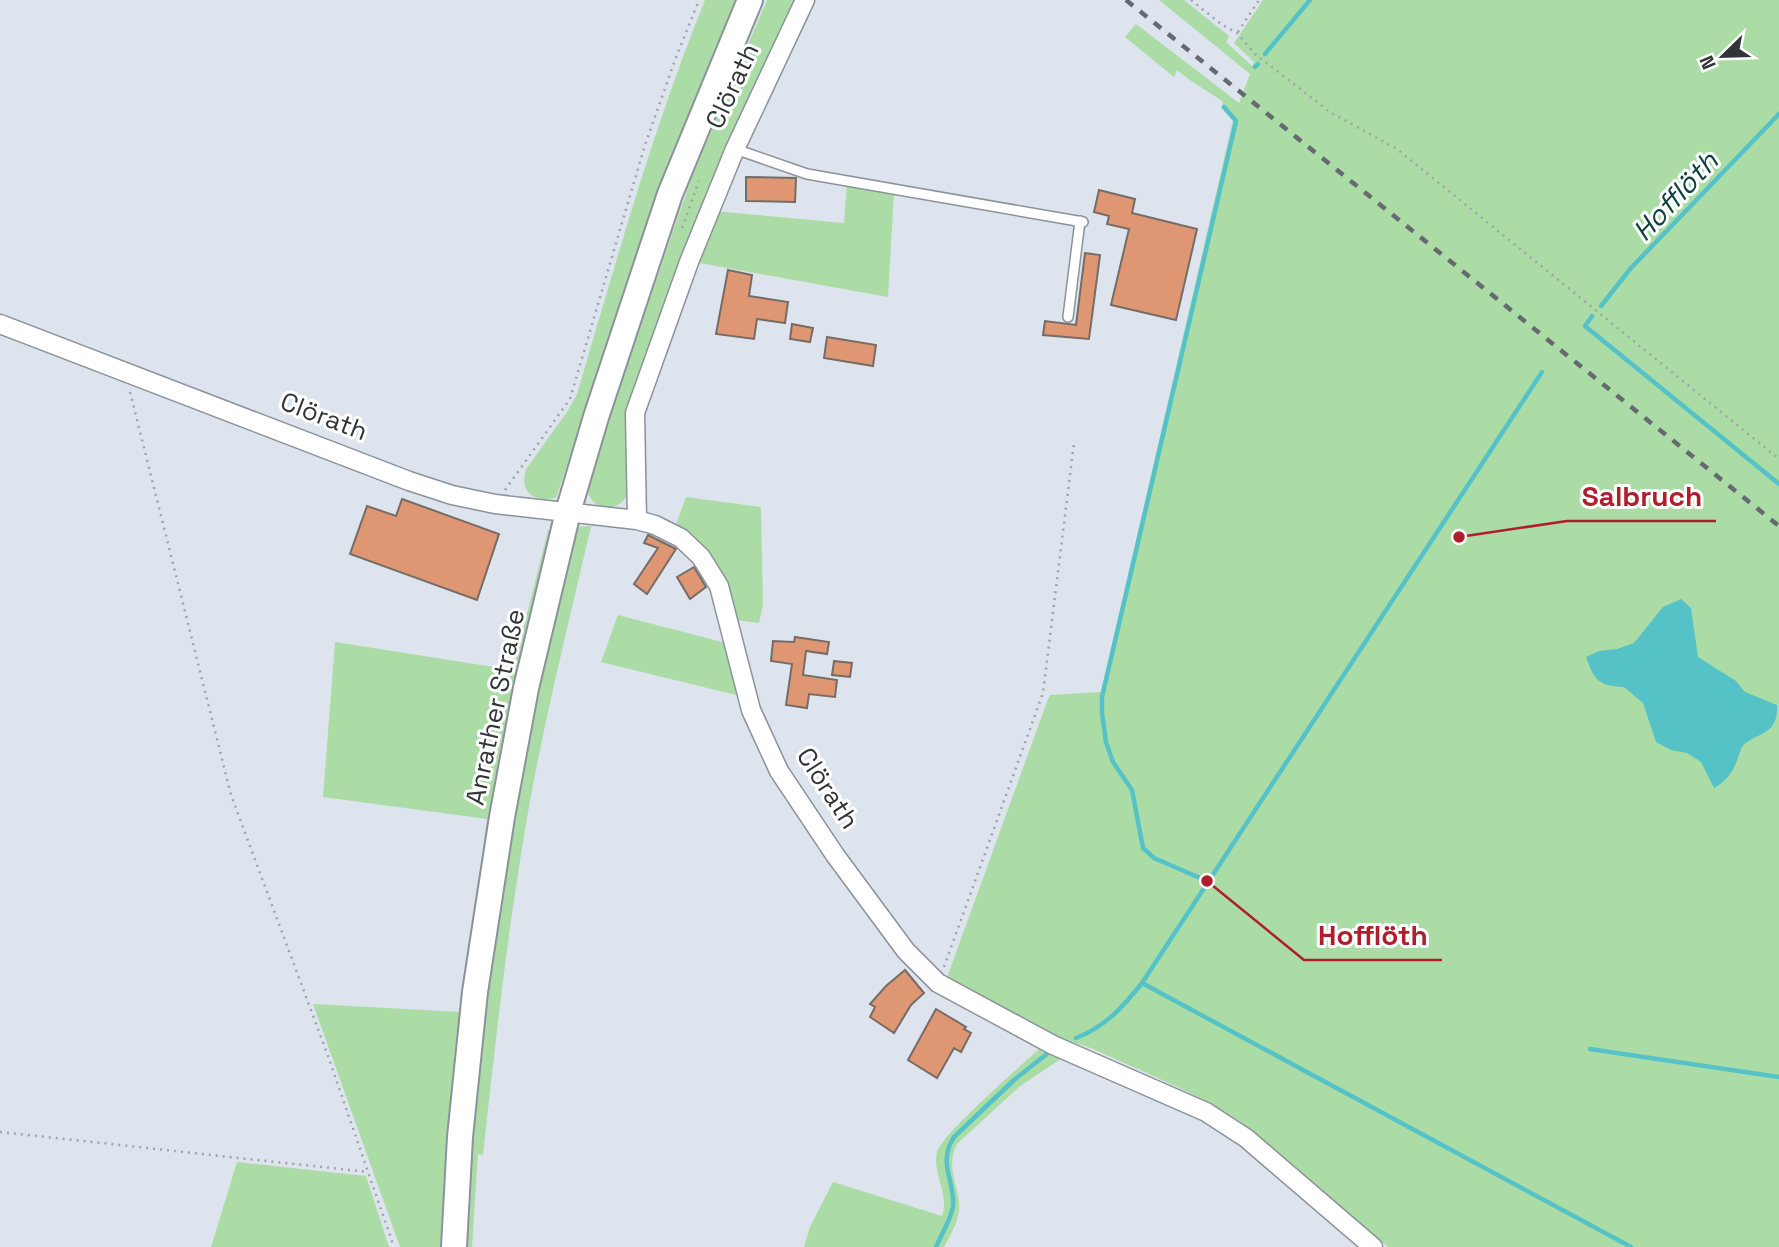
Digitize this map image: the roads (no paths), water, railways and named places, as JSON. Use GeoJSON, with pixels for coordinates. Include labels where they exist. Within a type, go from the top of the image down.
{"type":"FeatureCollection","features":[{"type":"Feature","properties":{"kind":"main road","name":"Clörath"},"geometry":{"type":"LineString","coordinates":[[670,194],[750,0]]}},
{"type":"Feature","properties":{"kind":"main road","name":"Anrather Straße"},"geometry":{"type":"LineString","coordinates":[[454,1247],[460,1137],[475,992],[526,688],[568,512],[596,417],[670,194]]}},
{"type":"Feature","properties":{"kind":"street","name":"Clörath"},"geometry":{"type":"LineString","coordinates":[[637,520],[635,413],[689,262],[735,149],[805,0]]}},
{"type":"Feature","properties":{"kind":"street","name":"Clörath"},"geometry":{"type":"LineString","coordinates":[[0,324],[409,481],[452,495],[495,504],[637,520],[656,525],[681,538],[701,557],[719,586],[751,710],[779,771],[835,855],[906,951],[938,983],[1049,1042],[1206,1112],[1246,1138],[1373,1247]]}},
{"type":"Feature","properties":{"kind":"lane"},"geometry":{"type":"LineString","coordinates":[[735,149],[807,174],[1081,222],[1068,317]]}},
{"type":"Feature","properties":{"kind":"water"},"geometry":{"type":"Polygon","coordinates":[[[1681,599],[1691,608],[1698,657],[1736,681],[1745,692],[1777,705],[1774,723],[1742,747],[1732,772],[1714,788],[1701,762],[1687,753],[1671,750],[1656,742],[1643,703],[1624,687],[1609,685],[1599,680],[1586,657],[1599,651],[1634,643],[1663,607],[1681,599]]]}},
{"type":"Feature","properties":{"kind":"waterway"},"geometry":{"type":"LineString","coordinates":[[1265,54],[1310,0]]}},
{"type":"Feature","properties":{"kind":"waterway"},"geometry":{"type":"LineString","coordinates":[[1255,67],[1258,64]]}},
{"type":"Feature","properties":{"kind":"waterway"},"geometry":{"type":"LineString","coordinates":[[1207,881],[1154,858],[1143,848],[1132,790],[1113,762],[1106,742],[1102,697],[1236,121],[1224,107]]}},
{"type":"Feature","properties":{"kind":"waterway","name":"Hofflöth"},"geometry":{"type":"LineString","coordinates":[[1601,306],[1631,268],[1779,114]]}},
{"type":"Feature","properties":{"kind":"waterway"},"geometry":{"type":"LineString","coordinates":[[1592,316],[1585,326],[1779,484]]}},
{"type":"Feature","properties":{"kind":"waterway","name":"Hofflöth"},"geometry":{"type":"LineString","coordinates":[[1076,1038],[1113,1015],[1142,983],[1542,372]]}},
{"type":"Feature","properties":{"kind":"waterway"},"geometry":{"type":"LineString","coordinates":[[1142,983],[1631,1247]]}},
{"type":"Feature","properties":{"kind":"waterway"},"geometry":{"type":"LineString","coordinates":[[1590,1049],[1779,1077]]}},
{"type":"Feature","properties":{"kind":"waterway","name":"Hofflöth"},"geometry":{"type":"LineString","coordinates":[[936,1247],[953,1206],[947,1155],[954,1137],[1014,1080],[1048,1053]]}},
{"type":"Feature","properties":{"kind":"railway"},"geometry":{"type":"LineString","coordinates":[[1126,0],[1779,526]]}},
{"type":"Feature","properties":{"kind":"place","name":"Salbruch"},"geometry":{"type":"Point","coordinates":[1459,537]}},
{"type":"Feature","properties":{"kind":"place","name":"Hofflöth"},"geometry":{"type":"Point","coordinates":[1207,881]}}]}
